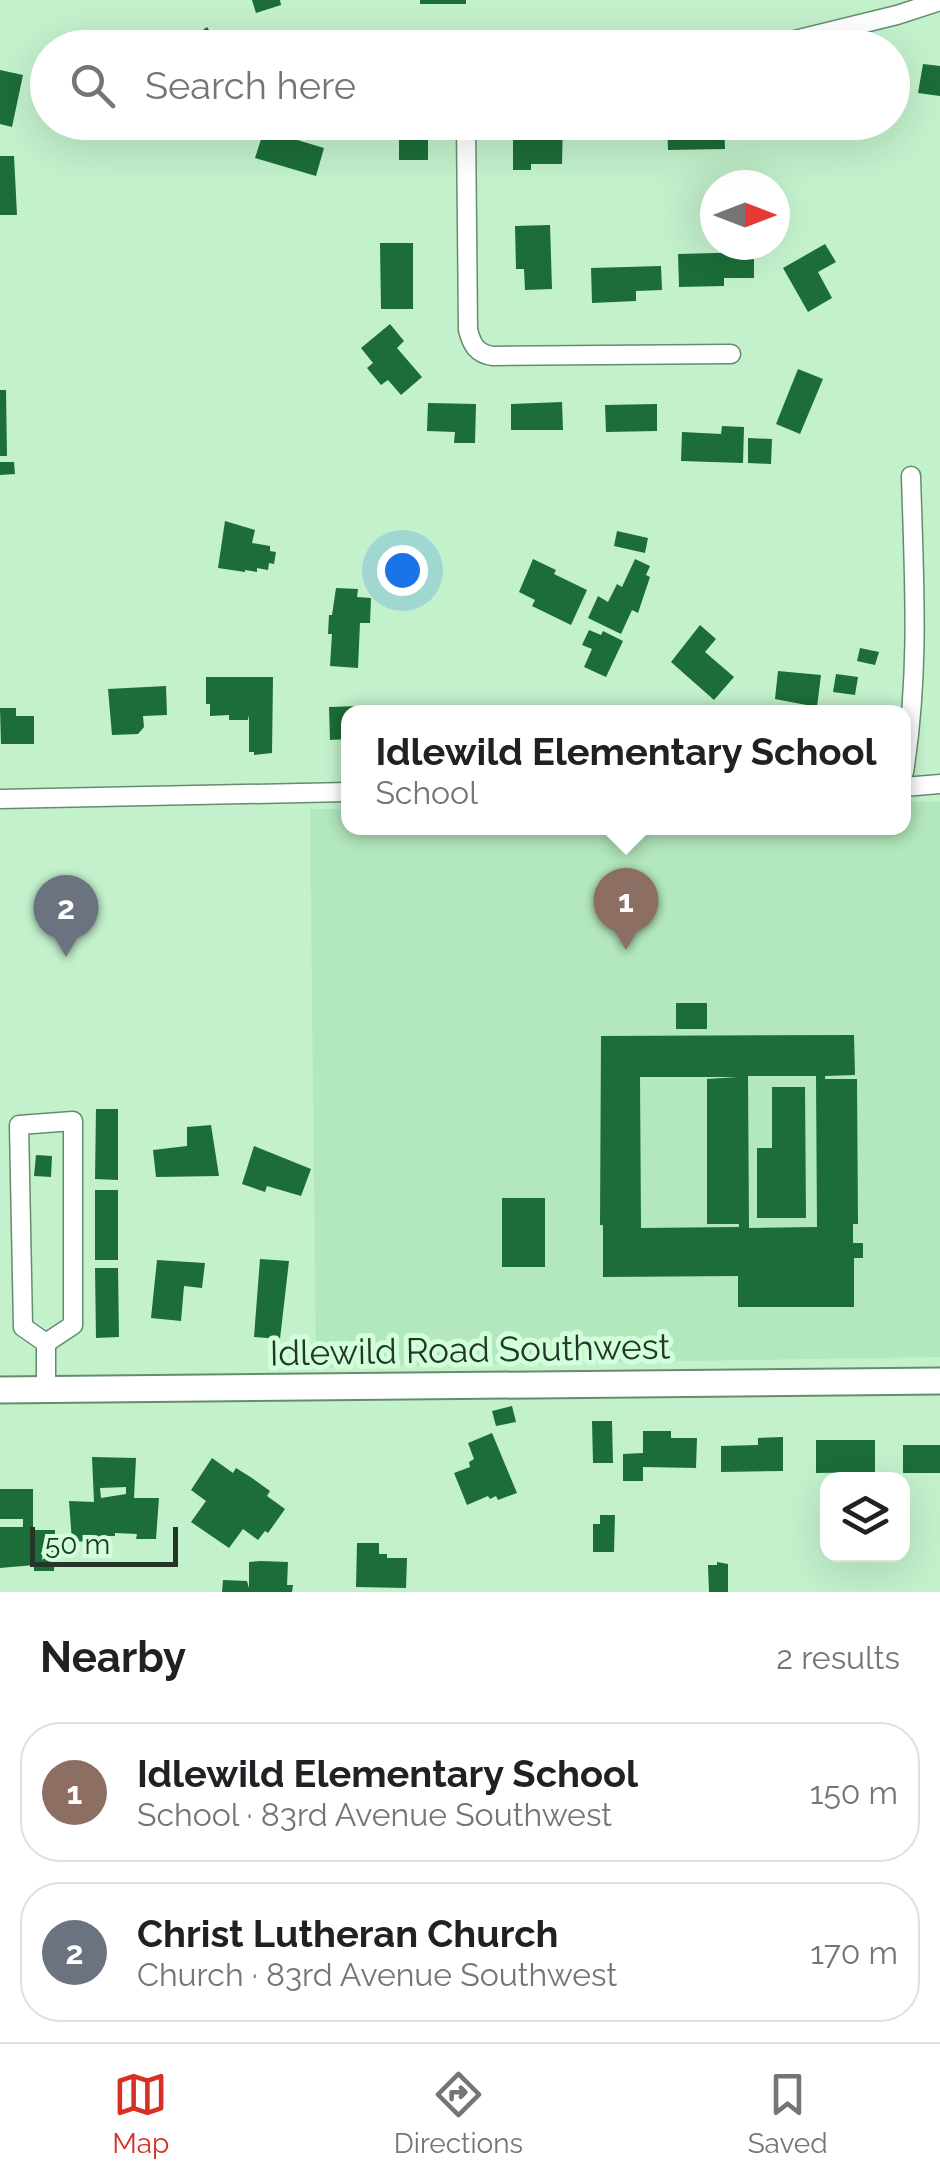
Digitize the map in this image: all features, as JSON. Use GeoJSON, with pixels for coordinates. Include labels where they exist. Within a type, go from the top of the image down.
{"type":"FeatureCollection","features":[{"type":"Feature","properties":{"kind":"street"},"geometry":{"type":"LineString","coordinates":[[836,30],[940,1]]}},
{"type":"Feature","properties":{"kind":"street"},"geometry":{"type":"LineString","coordinates":[[466,140],[468,330],[479,352],[494,356],[731,354]]}},
{"type":"Feature","properties":{"kind":"street"},"geometry":{"type":"LineString","coordinates":[[911,476],[916,669],[911,726]]}},
{"type":"Feature","properties":{"kind":"street"},"geometry":{"type":"LineString","coordinates":[[911,786],[940,784]]}},
{"type":"Feature","properties":{"kind":"street"},"geometry":{"type":"LineString","coordinates":[[0,799],[341,792]]}},
{"type":"Feature","properties":{"kind":"street"},"geometry":{"type":"LineString","coordinates":[[73,1121],[73,1324],[46,1344],[23,1327],[19,1124],[73,1121]]}},
{"type":"Feature","properties":{"kind":"street"},"geometry":{"type":"LineString","coordinates":[[46,1344],[46,1389]]}},
{"type":"Feature","properties":{"kind":"street","name":"Idlewild Road Southwest"},"geometry":{"type":"LineString","coordinates":[[0,1390],[940,1380]]}},
{"type":"Feature","properties":{"kind":"shaded area"},"geometry":{"type":"Polygon","coordinates":[[[911,802],[940,802],[940,1357],[316,1367],[310,809],[341,809],[341,835],[911,835],[911,802]]]}},
{"type":"Feature","properties":{"kind":"building"},"geometry":{"type":"Polygon","coordinates":[[[252,0],[280,0],[281,5],[256,13],[252,0]]]}},
{"type":"Feature","properties":{"kind":"building"},"geometry":{"type":"Polygon","coordinates":[[[420,0],[466,0],[466,4],[420,4],[420,0]]]}},
{"type":"Feature","properties":{"kind":"building"},"geometry":{"type":"Polygon","coordinates":[[[923,64],[940,66],[940,96],[918,93],[923,64]]]}},
{"type":"Feature","properties":{"kind":"building"},"geometry":{"type":"Polygon","coordinates":[[[0,70],[23,75],[12,127],[0,124],[0,70]]]}},
{"type":"Feature","properties":{"kind":"building"},"geometry":{"type":"Polygon","coordinates":[[[261,140],[297,140],[324,148],[316,176],[255,158],[261,140]]]}},
{"type":"Feature","properties":{"kind":"building"},"geometry":{"type":"Polygon","coordinates":[[[399,140],[428,140],[428,160],[399,160],[399,140]]]}},
{"type":"Feature","properties":{"kind":"building"},"geometry":{"type":"Polygon","coordinates":[[[513,140],[563,140],[562,164],[531,164],[531,170],[513,170],[513,140]]]}},
{"type":"Feature","properties":{"kind":"building"},"geometry":{"type":"Polygon","coordinates":[[[668,140],[725,140],[725,149],[668,150],[668,140]]]}},
{"type":"Feature","properties":{"kind":"building"},"geometry":{"type":"Polygon","coordinates":[[[0,156],[14,156],[17,215],[0,215],[0,156]]]}},
{"type":"Feature","properties":{"kind":"building"},"geometry":{"type":"Polygon","coordinates":[[[550,225],[552,289],[525,290],[524,269],[516,269],[515,226],[550,225]]]}},
{"type":"Feature","properties":{"kind":"building"},"geometry":{"type":"Polygon","coordinates":[[[380,243],[413,243],[413,309],[381,309],[380,243]]]}},
{"type":"Feature","properties":{"kind":"building"},"geometry":{"type":"Polygon","coordinates":[[[825,244],[836,262],[818,272],[832,298],[808,312],[783,268],[825,244]]]}},
{"type":"Feature","properties":{"kind":"building"},"geometry":{"type":"Polygon","coordinates":[[[700,253],[700,260],[754,260],[754,278],[724,278],[724,286],[679,287],[678,254],[700,253]]]}},
{"type":"Feature","properties":{"kind":"building"},"geometry":{"type":"Polygon","coordinates":[[[661,266],[662,290],[636,291],[636,301],[592,303],[591,268],[661,266]]]}},
{"type":"Feature","properties":{"kind":"building"},"geometry":{"type":"Polygon","coordinates":[[[390,324],[404,341],[397,348],[422,377],[401,395],[388,380],[381,385],[367,368],[373,363],[361,348],[390,324]]]}},
{"type":"Feature","properties":{"kind":"building"},"geometry":{"type":"Polygon","coordinates":[[[798,369],[823,379],[800,434],[776,424],[798,369]]]}},
{"type":"Feature","properties":{"kind":"building"},"geometry":{"type":"Polygon","coordinates":[[[0,390],[6,390],[7,456],[0,456],[0,390]]]}},
{"type":"Feature","properties":{"kind":"building"},"geometry":{"type":"Polygon","coordinates":[[[562,402],[563,430],[511,430],[511,404],[562,402]]]}},
{"type":"Feature","properties":{"kind":"building"},"geometry":{"type":"Polygon","coordinates":[[[428,403],[476,404],[475,443],[454,443],[455,432],[427,431],[428,403]]]}},
{"type":"Feature","properties":{"kind":"building"},"geometry":{"type":"Polygon","coordinates":[[[657,404],[657,431],[606,432],[605,405],[657,404]]]}},
{"type":"Feature","properties":{"kind":"building"},"geometry":{"type":"Polygon","coordinates":[[[722,426],[744,427],[743,463],[681,461],[682,432],[721,434],[722,426]]]}},
{"type":"Feature","properties":{"kind":"building"},"geometry":{"type":"Polygon","coordinates":[[[748,438],[772,439],[771,464],[748,463],[748,438]]]}},
{"type":"Feature","properties":{"kind":"building"},"geometry":{"type":"Polygon","coordinates":[[[0,462],[14,462],[15,474],[0,475],[0,462]]]}},
{"type":"Feature","properties":{"kind":"building"},"geometry":{"type":"Polygon","coordinates":[[[225,521],[255,530],[252,543],[270,546],[270,551],[276,552],[274,564],[269,563],[268,570],[218,568],[225,521]]]}},
{"type":"Feature","properties":{"kind":"building"},"geometry":{"type":"Polygon","coordinates":[[[617,531],[648,538],[645,553],[614,546],[617,531]]]}},
{"type":"Feature","properties":{"kind":"building"},"geometry":{"type":"Polygon","coordinates":[[[533,559],[587,590],[571,625],[532,606],[535,600],[519,592],[533,559]]]}},
{"type":"Feature","properties":{"kind":"building"},"geometry":{"type":"Polygon","coordinates":[[[635,559],[650,566],[646,575],[650,577],[638,613],[632,610],[621,634],[588,618],[598,596],[608,602],[617,584],[622,587],[635,559]]]}},
{"type":"Feature","properties":{"kind":"building"},"geometry":{"type":"Polygon","coordinates":[[[336,588],[358,589],[357,597],[371,598],[370,623],[360,623],[358,668],[330,666],[329,615],[336,588]]]}},
{"type":"Feature","properties":{"kind":"building"},"geometry":{"type":"Polygon","coordinates":[[[700,625],[716,639],[705,652],[734,677],[714,700],[671,662],[700,625]]]}},
{"type":"Feature","properties":{"kind":"building"},"geometry":{"type":"Polygon","coordinates":[[[589,630],[601,635],[603,631],[623,641],[606,677],[584,667],[592,649],[582,645],[589,630]]]}},
{"type":"Feature","properties":{"kind":"building"},"geometry":{"type":"Polygon","coordinates":[[[860,648],[879,652],[875,665],[857,661],[860,648]]]}},
{"type":"Feature","properties":{"kind":"building"},"geometry":{"type":"Polygon","coordinates":[[[778,671],[821,675],[817,705],[775,699],[778,671]]]}},
{"type":"Feature","properties":{"kind":"building"},"geometry":{"type":"Polygon","coordinates":[[[836,674],[858,677],[855,695],[833,692],[836,674]]]}},
{"type":"Feature","properties":{"kind":"building"},"geometry":{"type":"Polygon","coordinates":[[[206,677],[273,677],[272,753],[249,752],[249,715],[248,720],[210,716],[206,677]]]}},
{"type":"Feature","properties":{"kind":"building"},"geometry":{"type":"Polygon","coordinates":[[[166,686],[167,715],[143,716],[144,727],[138,734],[112,735],[108,689],[166,686]]]}},
{"type":"Feature","properties":{"kind":"building"},"geometry":{"type":"Polygon","coordinates":[[[329,707],[341,707],[341,739],[330,740],[329,707]]]}},
{"type":"Feature","properties":{"kind":"building"},"geometry":{"type":"Polygon","coordinates":[[[0,708],[16,708],[16,716],[34,716],[34,744],[1,744],[0,708]]]}},
{"type":"Feature","properties":{"kind":"building"},"geometry":{"type":"Polygon","coordinates":[[[676,1003],[707,1003],[707,1029],[676,1029],[676,1003]]]}},
{"type":"Feature","properties":{"kind":"building"},"geometry":{"type":"Polygon","coordinates":[[[854,1035],[855,1075],[825,1079],[857,1079],[858,1224],[853,1224],[853,1243],[863,1243],[863,1258],[854,1258],[854,1307],[738,1307],[738,1276],[603,1277],[601,1036],[854,1035]],[[748,1076],[749,1228],[817,1227],[816,1076],[748,1076]],[[640,1077],[641,1228],[739,1227],[707,1224],[707,1079],[738,1077],[640,1077]]]}},
{"type":"Feature","properties":{"kind":"building"},"geometry":{"type":"Polygon","coordinates":[[[772,1087],[805,1087],[806,1218],[757,1218],[757,1148],[772,1148],[772,1087]]]}},
{"type":"Feature","properties":{"kind":"building"},"geometry":{"type":"Polygon","coordinates":[[[96,1109],[118,1109],[118,1180],[95,1179],[96,1109]]]}},
{"type":"Feature","properties":{"kind":"building"},"geometry":{"type":"Polygon","coordinates":[[[211,1125],[219,1176],[156,1177],[153,1150],[187,1146],[187,1127],[211,1125]]]}},
{"type":"Feature","properties":{"kind":"building"},"geometry":{"type":"Polygon","coordinates":[[[254,1146],[311,1169],[301,1196],[267,1186],[265,1192],[242,1184],[254,1146]]]}},
{"type":"Feature","properties":{"kind":"building"},"geometry":{"type":"Polygon","coordinates":[[[36,1155],[52,1156],[51,1177],[34,1176],[36,1155]]]}},
{"type":"Feature","properties":{"kind":"building"},"geometry":{"type":"Polygon","coordinates":[[[95,1190],[118,1190],[118,1260],[95,1260],[95,1190]]]}},
{"type":"Feature","properties":{"kind":"building"},"geometry":{"type":"Polygon","coordinates":[[[502,1198],[545,1198],[545,1267],[502,1267],[502,1198]]]}},
{"type":"Feature","properties":{"kind":"building"},"geometry":{"type":"Polygon","coordinates":[[[260,1259],[289,1261],[280,1339],[254,1337],[260,1259]]]}},
{"type":"Feature","properties":{"kind":"building"},"geometry":{"type":"Polygon","coordinates":[[[157,1260],[205,1263],[202,1288],[184,1286],[181,1321],[151,1318],[157,1260]]]}},
{"type":"Feature","properties":{"kind":"building"},"geometry":{"type":"Polygon","coordinates":[[[95,1268],[118,1268],[119,1337],[96,1338],[95,1268]]]}},
{"type":"Feature","properties":{"kind":"building"},"geometry":{"type":"Polygon","coordinates":[[[512,1406],[516,1422],[496,1426],[492,1411],[512,1406]]]}},
{"type":"Feature","properties":{"kind":"building"},"geometry":{"type":"Polygon","coordinates":[[[592,1421],[612,1421],[613,1463],[593,1463],[592,1421]]]}},
{"type":"Feature","properties":{"kind":"building"},"geometry":{"type":"Polygon","coordinates":[[[643,1431],[671,1431],[671,1438],[697,1438],[696,1468],[643,1467],[643,1481],[623,1481],[623,1454],[643,1453],[643,1431]]]}},
{"type":"Feature","properties":{"kind":"building"},"geometry":{"type":"Polygon","coordinates":[[[492,1433],[517,1493],[498,1500],[488,1496],[467,1505],[454,1473],[470,1467],[469,1462],[474,1459],[468,1443],[492,1433]]]}},
{"type":"Feature","properties":{"kind":"building"},"geometry":{"type":"Polygon","coordinates":[[[783,1437],[783,1471],[721,1472],[721,1446],[758,1445],[758,1438],[783,1437]]]}},
{"type":"Feature","properties":{"kind":"building"},"geometry":{"type":"Polygon","coordinates":[[[816,1440],[875,1440],[875,1472],[816,1473],[816,1440]]]}},
{"type":"Feature","properties":{"kind":"building"},"geometry":{"type":"Polygon","coordinates":[[[903,1445],[940,1445],[940,1473],[903,1472],[903,1445]]]}},
{"type":"Feature","properties":{"kind":"building"},"geometry":{"type":"Polygon","coordinates":[[[92,1457],[136,1458],[134,1498],[159,1498],[156,1539],[115,1533],[90,1542],[72,1541],[69,1501],[94,1502],[92,1457]],[[126,1487],[100,1488],[101,1498],[126,1494],[126,1487]]]}},
{"type":"Feature","properties":{"kind":"building"},"geometry":{"type":"Polygon","coordinates":[[[212,1458],[233,1473],[236,1468],[252,1478],[285,1509],[258,1540],[243,1529],[229,1548],[191,1522],[206,1501],[191,1490],[212,1458]]]}},
{"type":"Feature","properties":{"kind":"building"},"geometry":{"type":"Polygon","coordinates":[[[0,1489],[33,1489],[33,1530],[55,1530],[54,1571],[34,1571],[34,1565],[0,1568],[0,1527],[23,1527],[23,1519],[0,1519],[0,1489]]]}},
{"type":"Feature","properties":{"kind":"building"},"geometry":{"type":"Polygon","coordinates":[[[600,1515],[615,1515],[614,1552],[593,1552],[593,1524],[600,1524],[600,1515]]]}},
{"type":"Feature","properties":{"kind":"building"},"geometry":{"type":"Polygon","coordinates":[[[357,1543],[379,1543],[379,1554],[407,1558],[406,1588],[356,1587],[357,1543]]]}},
{"type":"Feature","properties":{"kind":"building"},"geometry":{"type":"Polygon","coordinates":[[[249,1562],[288,1562],[287,1585],[293,1585],[292,1592],[222,1592],[223,1580],[247,1581],[249,1588],[249,1562]]]}},
{"type":"Feature","properties":{"kind":"building"},"geometry":{"type":"Polygon","coordinates":[[[728,1564],[728,1592],[709,1592],[708,1565],[728,1564]]]}},
{"type":"Feature","properties":{"kind":"place","name":"Idlewild Elementary School"},"geometry":{"type":"Point","coordinates":[626,950]}},
{"type":"Feature","properties":{"kind":"place","name":"Christ Lutheran Church"},"geometry":{"type":"Point","coordinates":[66,957]}}]}
